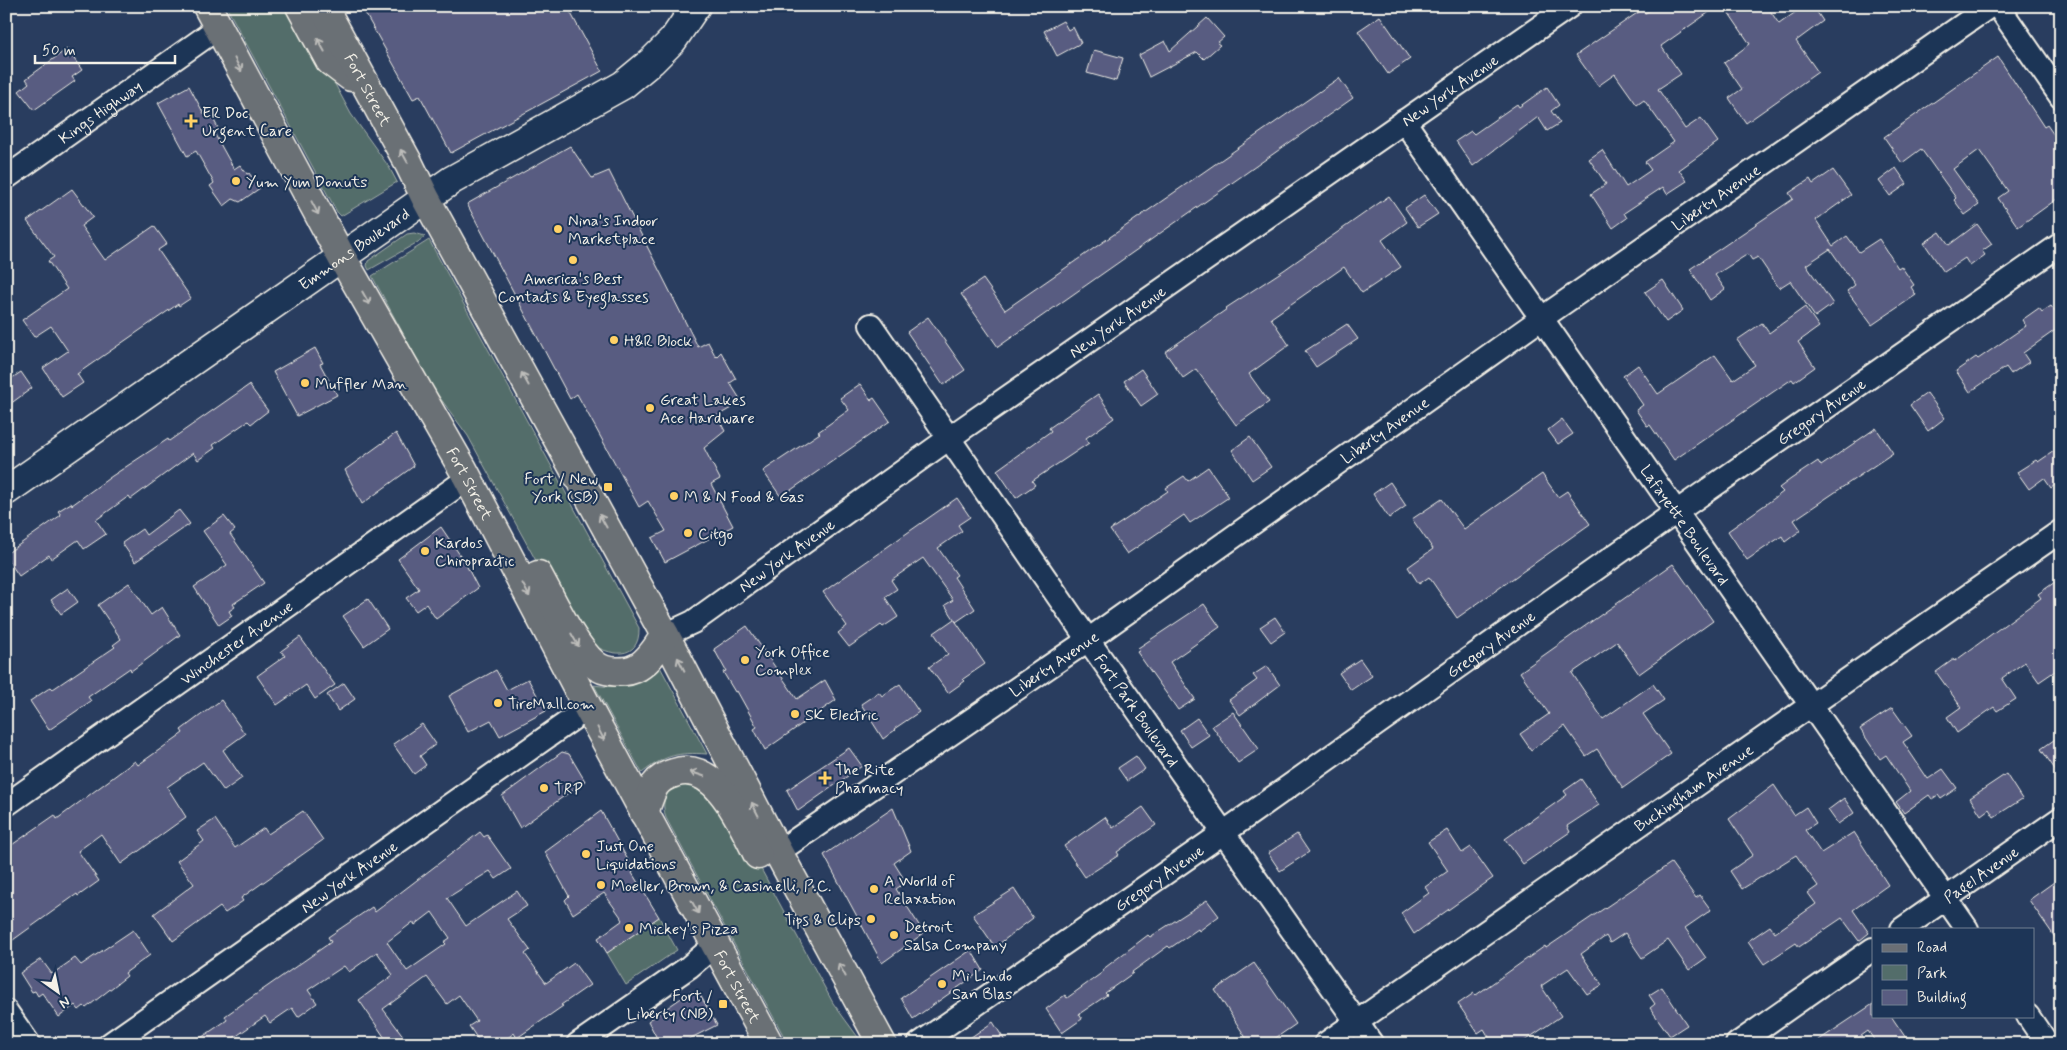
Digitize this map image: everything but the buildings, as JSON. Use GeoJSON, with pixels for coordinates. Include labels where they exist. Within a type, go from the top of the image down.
{"type":"FeatureCollection","features":[{"type":"Feature","properties":{"kind":"main road"},"geometry":{"type":"LineString","coordinates":[[300,6],[330,61],[368,91]]}},
{"type":"Feature","properties":{"kind":"main road","name":"Fort Street"},"geometry":{"type":"LineString","coordinates":[[323,6],[426,199],[665,635],[778,852],[877,1034]]}},
{"type":"Feature","properties":{"kind":"main road","name":"Fort Street"},"geometry":{"type":"LineString","coordinates":[[212,17],[342,256],[465,474],[644,814],[769,1044]]}},
{"type":"Feature","properties":{"kind":"main road"},"geometry":{"type":"LineString","coordinates":[[465,474],[486,486],[581,649],[595,665],[610,671],[625,672],[638,667],[654,652],[665,635]]}},
{"type":"Feature","properties":{"kind":"main road"},"geometry":{"type":"LineString","coordinates":[[644,814],[655,785],[664,776],[681,770],[698,772],[713,781],[732,806],[832,988],[877,1034]]}},
{"type":"Feature","properties":{"kind":"street","name":"Emmons Boulevard"},"geometry":{"type":"LineString","coordinates":[[6,491],[452,180],[623,85],[652,62],[673,40],[696,6]]}},
{"type":"Feature","properties":{"kind":"street","name":"New York Avenue"},"geometry":{"type":"LineString","coordinates":[[665,635],[693,622],[949,438],[1570,6]]}},
{"type":"Feature","properties":{"kind":"street","name":"Liberty Avenue"},"geometry":{"type":"LineString","coordinates":[[778,852],[1088,640],[1542,318],[1990,6]]}},
{"type":"Feature","properties":{"kind":"street"},"geometry":{"type":"LineString","coordinates":[[1998,6],[2061,97]]}},
{"type":"Feature","properties":{"kind":"street","name":"Kings Highway"},"geometry":{"type":"LineString","coordinates":[[6,178],[212,17]]}},
{"type":"Feature","properties":{"kind":"street","name":"Lafayette Boulevard"},"geometry":{"type":"LineString","coordinates":[[1404,121],[1966,928]]}},
{"type":"Feature","properties":{"kind":"street","name":"Gregory Avenue"},"geometry":{"type":"LineString","coordinates":[[920,1044],[1223,833],[1676,512],[2061,244]]}},
{"type":"Feature","properties":{"kind":"street","name":"Fort Park Boulevard"},"geometry":{"type":"LineString","coordinates":[[871,325],[1088,640],[1372,1044]]}},
{"type":"Feature","properties":{"kind":"street","name":"Winchester Avenue"},"geometry":{"type":"LineString","coordinates":[[6,805],[465,474]]}},
{"type":"Feature","properties":{"kind":"street","name":"Buckingham Avenue"},"geometry":{"type":"LineString","coordinates":[[1325,1044],[2061,531]]}},
{"type":"Feature","properties":{"kind":"street","name":"New York Avenue"},"geometry":{"type":"LineString","coordinates":[[110,1044],[588,708]]}},
{"type":"Feature","properties":{"kind":"street","name":"Pagel Avenue"},"geometry":{"type":"LineString","coordinates":[[1903,928],[2061,818]]}},
{"type":"Feature","properties":{"kind":"street"},"geometry":{"type":"LineString","coordinates":[[578,1044],[689,967],[716,945]]}},
{"type":"Feature","properties":{"kind":"street"},"geometry":{"type":"LineString","coordinates":[[1737,1044],[1872,950]]}},
{"type":"Feature","properties":{"kind":"street"},"geometry":{"type":"LineString","coordinates":[[6,1011],[29,1044]]}},
{"type":"Feature","properties":{"kind":"street"},"geometry":{"type":"LineString","coordinates":[[2029,1018],[2047,1044]]}},
{"type":"Feature","properties":{"kind":"green space"},"geometry":{"type":"Polygon","coordinates":[[[226,6],[293,6],[351,114],[389,167],[397,182],[341,216],[337,212],[226,6]]]}},
{"type":"Feature","properties":{"kind":"green space"},"geometry":{"type":"Polygon","coordinates":[[[414,233],[425,236],[369,270],[367,266],[368,261],[407,234],[414,233]]]}},
{"type":"Feature","properties":{"kind":"green space"},"geometry":{"type":"Polygon","coordinates":[[[429,240],[639,628],[638,639],[629,651],[614,653],[596,647],[583,638],[571,625],[468,436],[432,387],[372,276],[429,240]]]}},
{"type":"Feature","properties":{"kind":"green space"},"geometry":{"type":"Polygon","coordinates":[[[659,665],[707,754],[680,754],[672,756],[658,762],[642,773],[594,685],[615,687],[630,684],[659,665]]]}},
{"type":"Feature","properties":{"kind":"green space"},"geometry":{"type":"Polygon","coordinates":[[[681,785],[694,786],[731,813],[833,1003],[863,1044],[788,1044],[666,818],[665,798],[671,790],[681,785]]]}},
{"type":"Feature","properties":{"kind":"green space"},"geometry":{"type":"Polygon","coordinates":[[[659,917],[677,950],[626,985],[607,953],[659,917]]]}},
{"type":"Feature","properties":{"kind":"place","name":"ER Doc Urgent Care"},"geometry":{"type":"Point","coordinates":[191,121]}},
{"type":"Feature","properties":{"kind":"place","name":"Yum Yum Donuts"},"geometry":{"type":"Point","coordinates":[236,181]}},
{"type":"Feature","properties":{"kind":"place","name":"Nina's Indoor Marketplace"},"geometry":{"type":"Point","coordinates":[558,229]}},
{"type":"Feature","properties":{"kind":"place","name":"America's Best Contacts & Eyeglasses"},"geometry":{"type":"Point","coordinates":[573,260]}},
{"type":"Feature","properties":{"kind":"place","name":"H&R Block"},"geometry":{"type":"Point","coordinates":[614,340]}},
{"type":"Feature","properties":{"kind":"place","name":"Muffler Man"},"geometry":{"type":"Point","coordinates":[305,383]}},
{"type":"Feature","properties":{"kind":"place","name":"Great Lakes Ace Hardware"},"geometry":{"type":"Point","coordinates":[650,408]}},
{"type":"Feature","properties":{"kind":"place","name":"Fort / New York (SB)"},"geometry":{"type":"Point","coordinates":[608,487]}},
{"type":"Feature","properties":{"kind":"place","name":"M & N Food & Gas"},"geometry":{"type":"Point","coordinates":[674,496]}},
{"type":"Feature","properties":{"kind":"place","name":"Citgo"},"geometry":{"type":"Point","coordinates":[688,533]}},
{"type":"Feature","properties":{"kind":"place","name":"Kardos Chiropractic"},"geometry":{"type":"Point","coordinates":[425,551]}},
{"type":"Feature","properties":{"kind":"place","name":"York Office Complex"},"geometry":{"type":"Point","coordinates":[745,660]}},
{"type":"Feature","properties":{"kind":"place","name":"TireMall.com"},"geometry":{"type":"Point","coordinates":[498,703]}},
{"type":"Feature","properties":{"kind":"place","name":"SK Electric"},"geometry":{"type":"Point","coordinates":[795,714]}},
{"type":"Feature","properties":{"kind":"place","name":"The Rite Pharmacy"},"geometry":{"type":"Point","coordinates":[825,778]}},
{"type":"Feature","properties":{"kind":"place","name":"TRP"},"geometry":{"type":"Point","coordinates":[544,788]}},
{"type":"Feature","properties":{"kind":"place","name":"Just One Liquidations"},"geometry":{"type":"Point","coordinates":[586,854]}},
{"type":"Feature","properties":{"kind":"place","name":"Moeller, Brown, & Casinelli, P.C."},"geometry":{"type":"Point","coordinates":[601,885]}},
{"type":"Feature","properties":{"kind":"place","name":"A World of Relaxation"},"geometry":{"type":"Point","coordinates":[874,889]}},
{"type":"Feature","properties":{"kind":"place","name":"Tips & Clips"},"geometry":{"type":"Point","coordinates":[871,919]}},
{"type":"Feature","properties":{"kind":"place","name":"Mickey's Pizza"},"geometry":{"type":"Point","coordinates":[629,928]}},
{"type":"Feature","properties":{"kind":"place","name":"Detroit Salsa Company"},"geometry":{"type":"Point","coordinates":[894,935]}},
{"type":"Feature","properties":{"kind":"place","name":"Mi Lindo San Blas"},"geometry":{"type":"Point","coordinates":[942,984]}},
{"type":"Feature","properties":{"kind":"place","name":"Fort / Liberty (NB)"},"geometry":{"type":"Point","coordinates":[723,1004]}}]}
